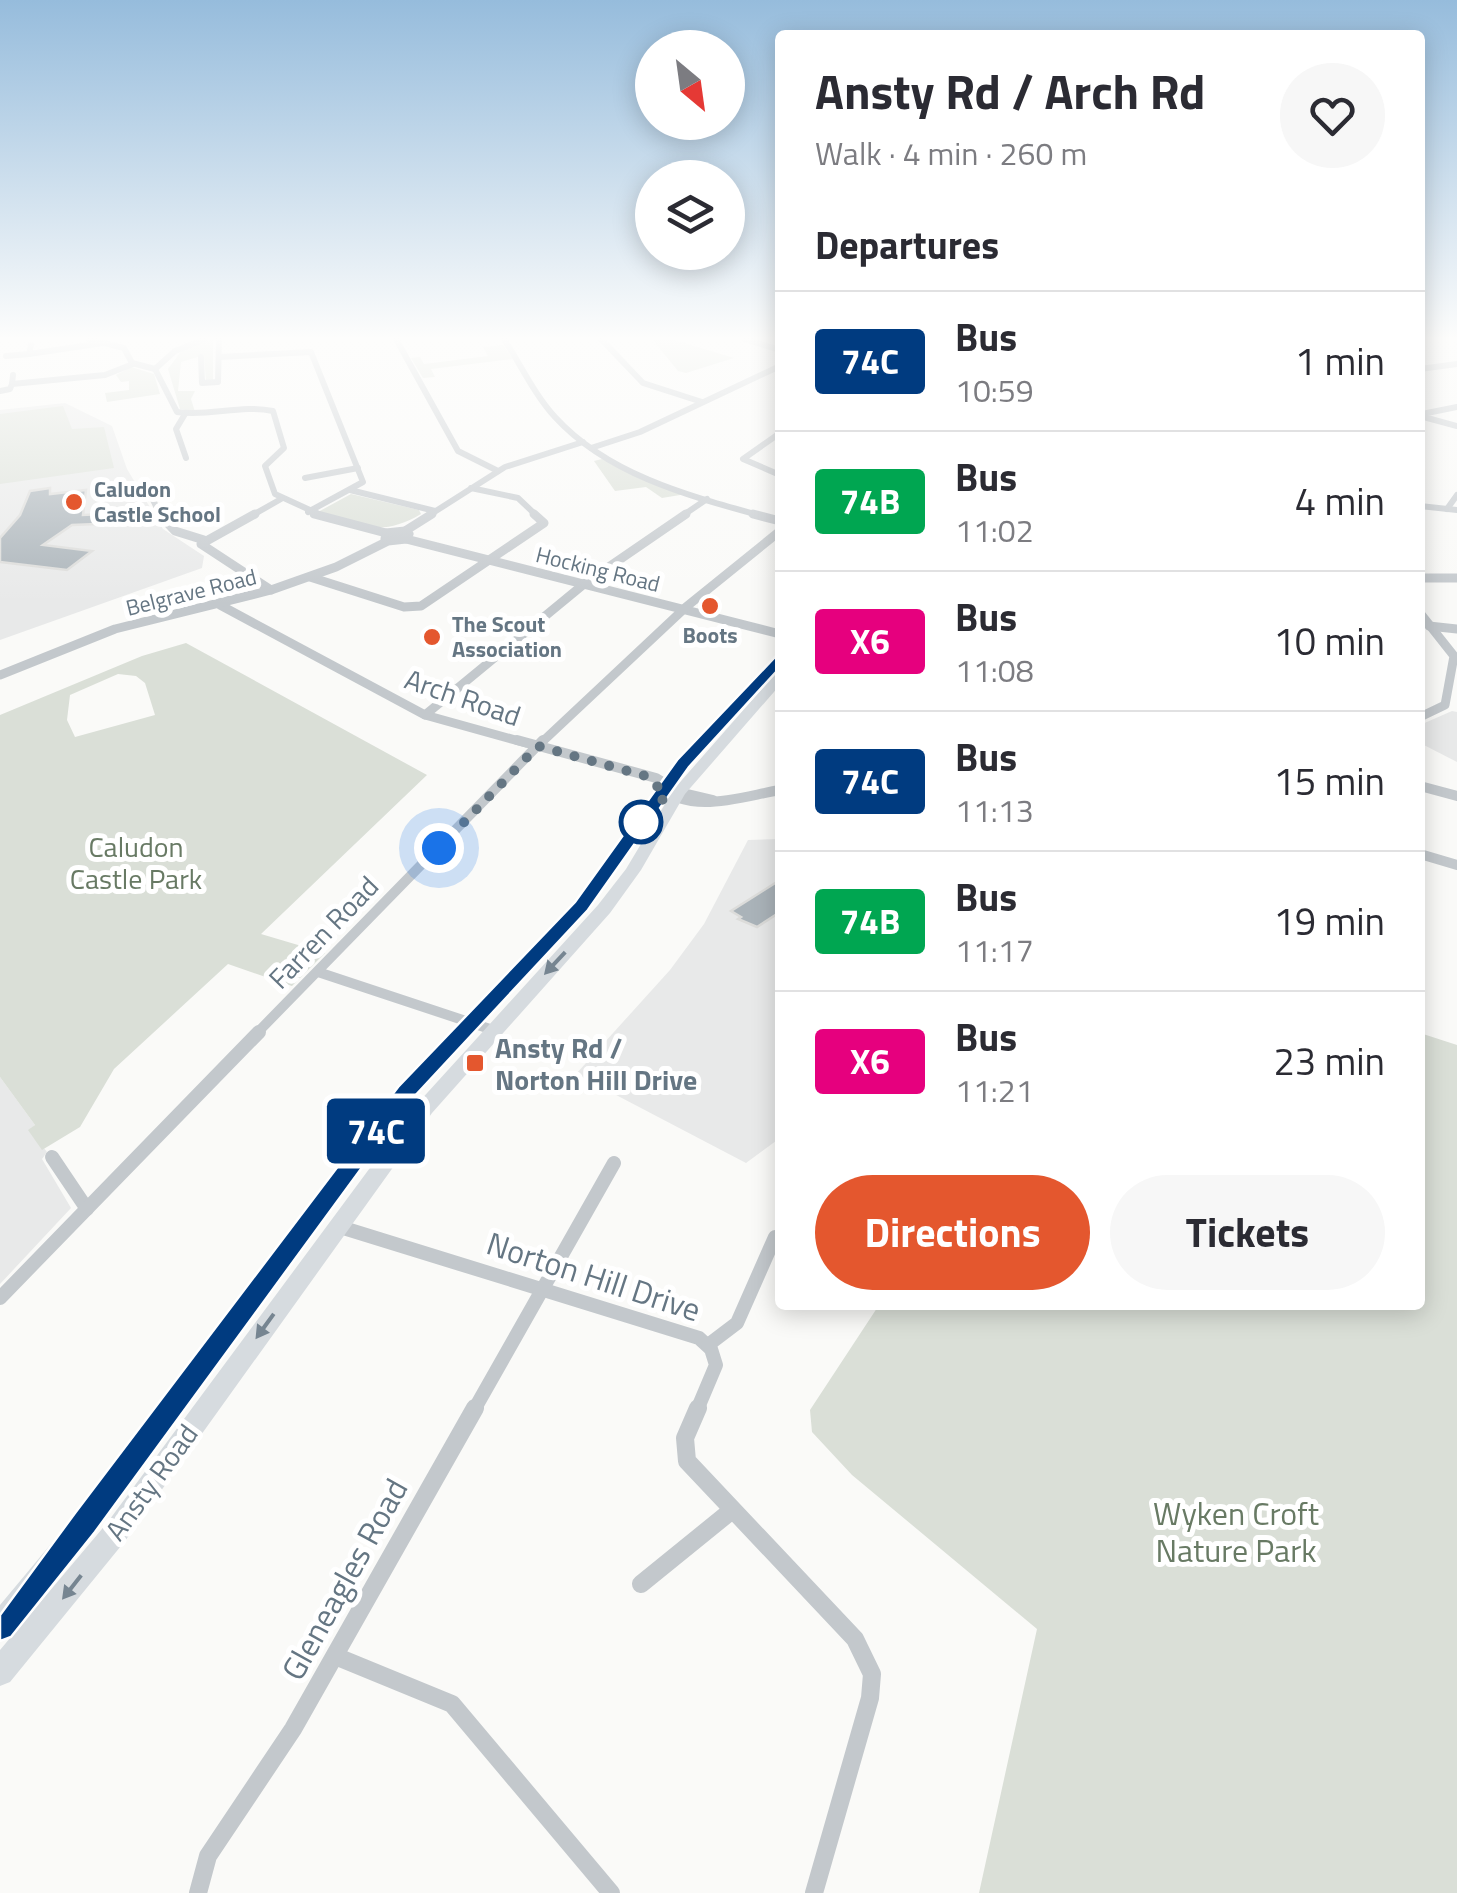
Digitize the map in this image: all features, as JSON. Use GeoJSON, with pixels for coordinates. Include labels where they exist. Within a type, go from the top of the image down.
{"type":"FeatureCollection","features":[{"type":"Feature","properties":{"kind":"highway","name":"Ansty Road"},"geometry":{"type":"LineString","coordinates":[[0,1626],[85,1522],[406,1092],[589,897],[666,789],[775,666]]}},
{"type":"Feature","properties":{"kind":"highway","name":"Ansty Road"},"geometry":{"type":"LineString","coordinates":[[0,1672],[116,1532],[424,1108],[604,909],[633,870],[666,789],[775,682]]}},
{"type":"Feature","properties":{"kind":"highway"},"geometry":{"type":"LineString","coordinates":[[233,1324],[315,1230],[322,1225],[336,1226]]}},
{"type":"Feature","properties":{"kind":"street"},"geometry":{"type":"LineString","coordinates":[[177,427],[186,458]]}},
{"type":"Feature","properties":{"kind":"street"},"geometry":{"type":"LineString","coordinates":[[278,427],[284,449],[265,468],[270,487],[281,500],[387,537],[406,535],[498,471],[583,442]]}},
{"type":"Feature","properties":{"kind":"street"},"geometry":{"type":"LineString","coordinates":[[308,512],[364,482],[342,427]]}},
{"type":"Feature","properties":{"kind":"street"},"geometry":{"type":"LineString","coordinates":[[445,427],[458,451],[498,471]]}},
{"type":"Feature","properties":{"kind":"street"},"geometry":{"type":"LineString","coordinates":[[568,427],[591,448],[630,470],[775,519]]}},
{"type":"Feature","properties":{"kind":"street"},"geometry":{"type":"LineString","coordinates":[[591,448],[654,427]]}},
{"type":"Feature","properties":{"kind":"street"},"geometry":{"type":"LineString","coordinates":[[775,436],[744,456],[744,460],[775,473]]}},
{"type":"Feature","properties":{"kind":"street"},"geometry":{"type":"LineString","coordinates":[[305,478],[358,468]]}},
{"type":"Feature","properties":{"kind":"street"},"geometry":{"type":"LineString","coordinates":[[310,577],[412,607],[428,603],[544,523],[518,498],[471,488]]}},
{"type":"Feature","properties":{"kind":"street"},"geometry":{"type":"LineString","coordinates":[[148,490],[169,530],[183,538],[204,540],[281,500]]}},
{"type":"Feature","properties":{"kind":"street"},"geometry":{"type":"LineString","coordinates":[[350,490],[436,512]]}},
{"type":"Feature","properties":{"kind":"street"},"geometry":{"type":"LineString","coordinates":[[1425,507],[1452,510],[1457,494]]}},
{"type":"Feature","properties":{"kind":"street"},"geometry":{"type":"LineString","coordinates":[[425,715],[584,584],[707,499]]}},
{"type":"Feature","properties":{"kind":"street","name":"Hocking Road"},"geometry":{"type":"LineString","coordinates":[[406,535],[488,560],[775,633]]}},
{"type":"Feature","properties":{"kind":"street","name":"Farren Road"},"geometry":{"type":"LineString","coordinates":[[0,1298],[538,746],[683,609],[775,535]]}},
{"type":"Feature","properties":{"kind":"street","name":"Belgrave Road"},"geometry":{"type":"LineString","coordinates":[[0,675],[115,629],[220,605],[310,577],[387,537]]}},
{"type":"Feature","properties":{"kind":"street"},"geometry":{"type":"LineString","coordinates":[[204,540],[204,549],[272,590]]}},
{"type":"Feature","properties":{"kind":"street"},"geometry":{"type":"LineString","coordinates":[[1425,578],[1457,578]]}},
{"type":"Feature","properties":{"kind":"street","name":"Arch Road"},"geometry":{"type":"LineString","coordinates":[[220,605],[425,715],[713,800],[775,791]]}},
{"type":"Feature","properties":{"kind":"street"},"geometry":{"type":"LineString","coordinates":[[1425,619],[1454,656],[1445,705],[1425,715]]}},
{"type":"Feature","properties":{"kind":"street"},"geometry":{"type":"LineString","coordinates":[[1425,626],[1457,628]]}},
{"type":"Feature","properties":{"kind":"street"},"geometry":{"type":"LineString","coordinates":[[1425,787],[1457,796]]}},
{"type":"Feature","properties":{"kind":"street"},"geometry":{"type":"LineString","coordinates":[[1425,856],[1457,866]]}},
{"type":"Feature","properties":{"kind":"street"},"geometry":{"type":"LineString","coordinates":[[318,972],[493,1030]]}},
{"type":"Feature","properties":{"kind":"street"},"geometry":{"type":"LineString","coordinates":[[52,1157],[87,1209]]}},
{"type":"Feature","properties":{"kind":"street","name":"Gleneagles Road"},"geometry":{"type":"LineString","coordinates":[[198,1893],[208,1856],[293,1729],[614,1163]]}},
{"type":"Feature","properties":{"kind":"street","name":"Norton Hill Drive"},"geometry":{"type":"LineString","coordinates":[[336,1226],[698,1338],[708,1345],[716,1365],[685,1438],[685,1454],[692,1468],[731,1511],[854,1639],[872,1674],[870,1698],[814,1893]]}},
{"type":"Feature","properties":{"kind":"street"},"geometry":{"type":"LineString","coordinates":[[708,1345],[737,1323],[774,1237]]}},
{"type":"Feature","properties":{"kind":"street"},"geometry":{"type":"LineString","coordinates":[[642,1584],[731,1511]]}},
{"type":"Feature","properties":{"kind":"street"},"geometry":{"type":"LineString","coordinates":[[335,1656],[452,1704],[611,1893]]}},
{"type":"Feature","properties":{"kind":"shaded area","name":"Caludon Castle School"},"geometry":{"type":"Polygon","coordinates":[[[0,427],[112,427],[127,469],[163,529],[204,556],[202,568],[0,640],[0,427]]]}},
{"type":"Feature","properties":{"kind":"shaded area"},"geometry":{"type":"Polygon","coordinates":[[[1457,712],[1457,762],[1425,746],[1425,723],[1457,712]]]}},
{"type":"Feature","properties":{"kind":"shaded area"},"geometry":{"type":"Polygon","coordinates":[[[775,839],[775,1142],[746,1163],[576,1074],[670,970],[704,924],[748,840],[775,839]]]}},
{"type":"Feature","properties":{"kind":"shaded area"},"geometry":{"type":"Polygon","coordinates":[[[0,1077],[35,1125],[29,1130],[47,1152],[42,1159],[71,1208],[0,1284],[0,1077]]]}},
{"type":"Feature","properties":{"kind":"green space"},"geometry":{"type":"Polygon","coordinates":[[[0,427],[104,427],[114,468],[0,484],[0,427]]]}},
{"type":"Feature","properties":{"kind":"green space"},"geometry":{"type":"Polygon","coordinates":[[[602,459],[686,494],[662,498],[646,487],[615,491],[594,461],[602,459]]]}},
{"type":"Feature","properties":{"kind":"green space"},"geometry":{"type":"Polygon","coordinates":[[[351,494],[419,510],[421,514],[394,526],[371,527],[318,512],[351,494]]]}},
{"type":"Feature","properties":{"kind":"green space","name":"Caludon Castle Park"},"geometry":{"type":"Polygon","coordinates":[[[186,643],[427,775],[261,934],[325,953],[292,986],[228,964],[114,1069],[80,1127],[42,1150],[28,1130],[35,1125],[0,1077],[0,715],[142,656],[186,643]],[[118,674],[70,695],[67,720],[75,737],[155,715],[145,683],[136,676],[118,674]]]}},
{"type":"Feature","properties":{"kind":"green space","name":"Wyken Croft Nature Park"},"geometry":{"type":"Polygon","coordinates":[[[1425,1035],[1457,1045],[1457,1893],[979,1893],[1037,1629],[852,1475],[812,1432],[810,1410],[876,1310],[1425,1310],[1425,1035]]]}},
{"type":"Feature","properties":{"kind":"building"},"geometry":{"type":"Polygon","coordinates":[[[50,488],[50,494],[86,490],[83,515],[104,514],[97,524],[72,525],[43,545],[92,551],[67,570],[0,562],[0,538],[20,515],[30,491],[50,488]]]}},
{"type":"Feature","properties":{"kind":"building"},"geometry":{"type":"Polygon","coordinates":[[[775,883],[775,915],[757,927],[738,919],[741,917],[731,911],[775,883]]]}},
{"type":"Feature","properties":{"kind":"bus line","name":"74C"},"geometry":{"type":"LineString","coordinates":[[0,1626],[85,1522],[406,1092],[581,906],[683,764],[775,665]]}},
{"type":"Feature","properties":{"kind":"place","name":"Caludon Castle School"},"geometry":{"type":"Point","coordinates":[74,502]}},
{"type":"Feature","properties":{"kind":"place","name":"Boots"},"geometry":{"type":"Point","coordinates":[710,606]}},
{"type":"Feature","properties":{"kind":"place","name":"The Scout Association"},"geometry":{"type":"Point","coordinates":[432,637]}},
{"type":"Feature","properties":{"kind":"place","name":"Ansty Rd / Norton Hill Drive"},"geometry":{"type":"Point","coordinates":[475,1063]}},
{"type":"Feature","properties":{"kind":"route"},"geometry":{"type":"LineString","coordinates":[[439,848],[538,746],[649,777],[666,796],[641,822]]}}]}
